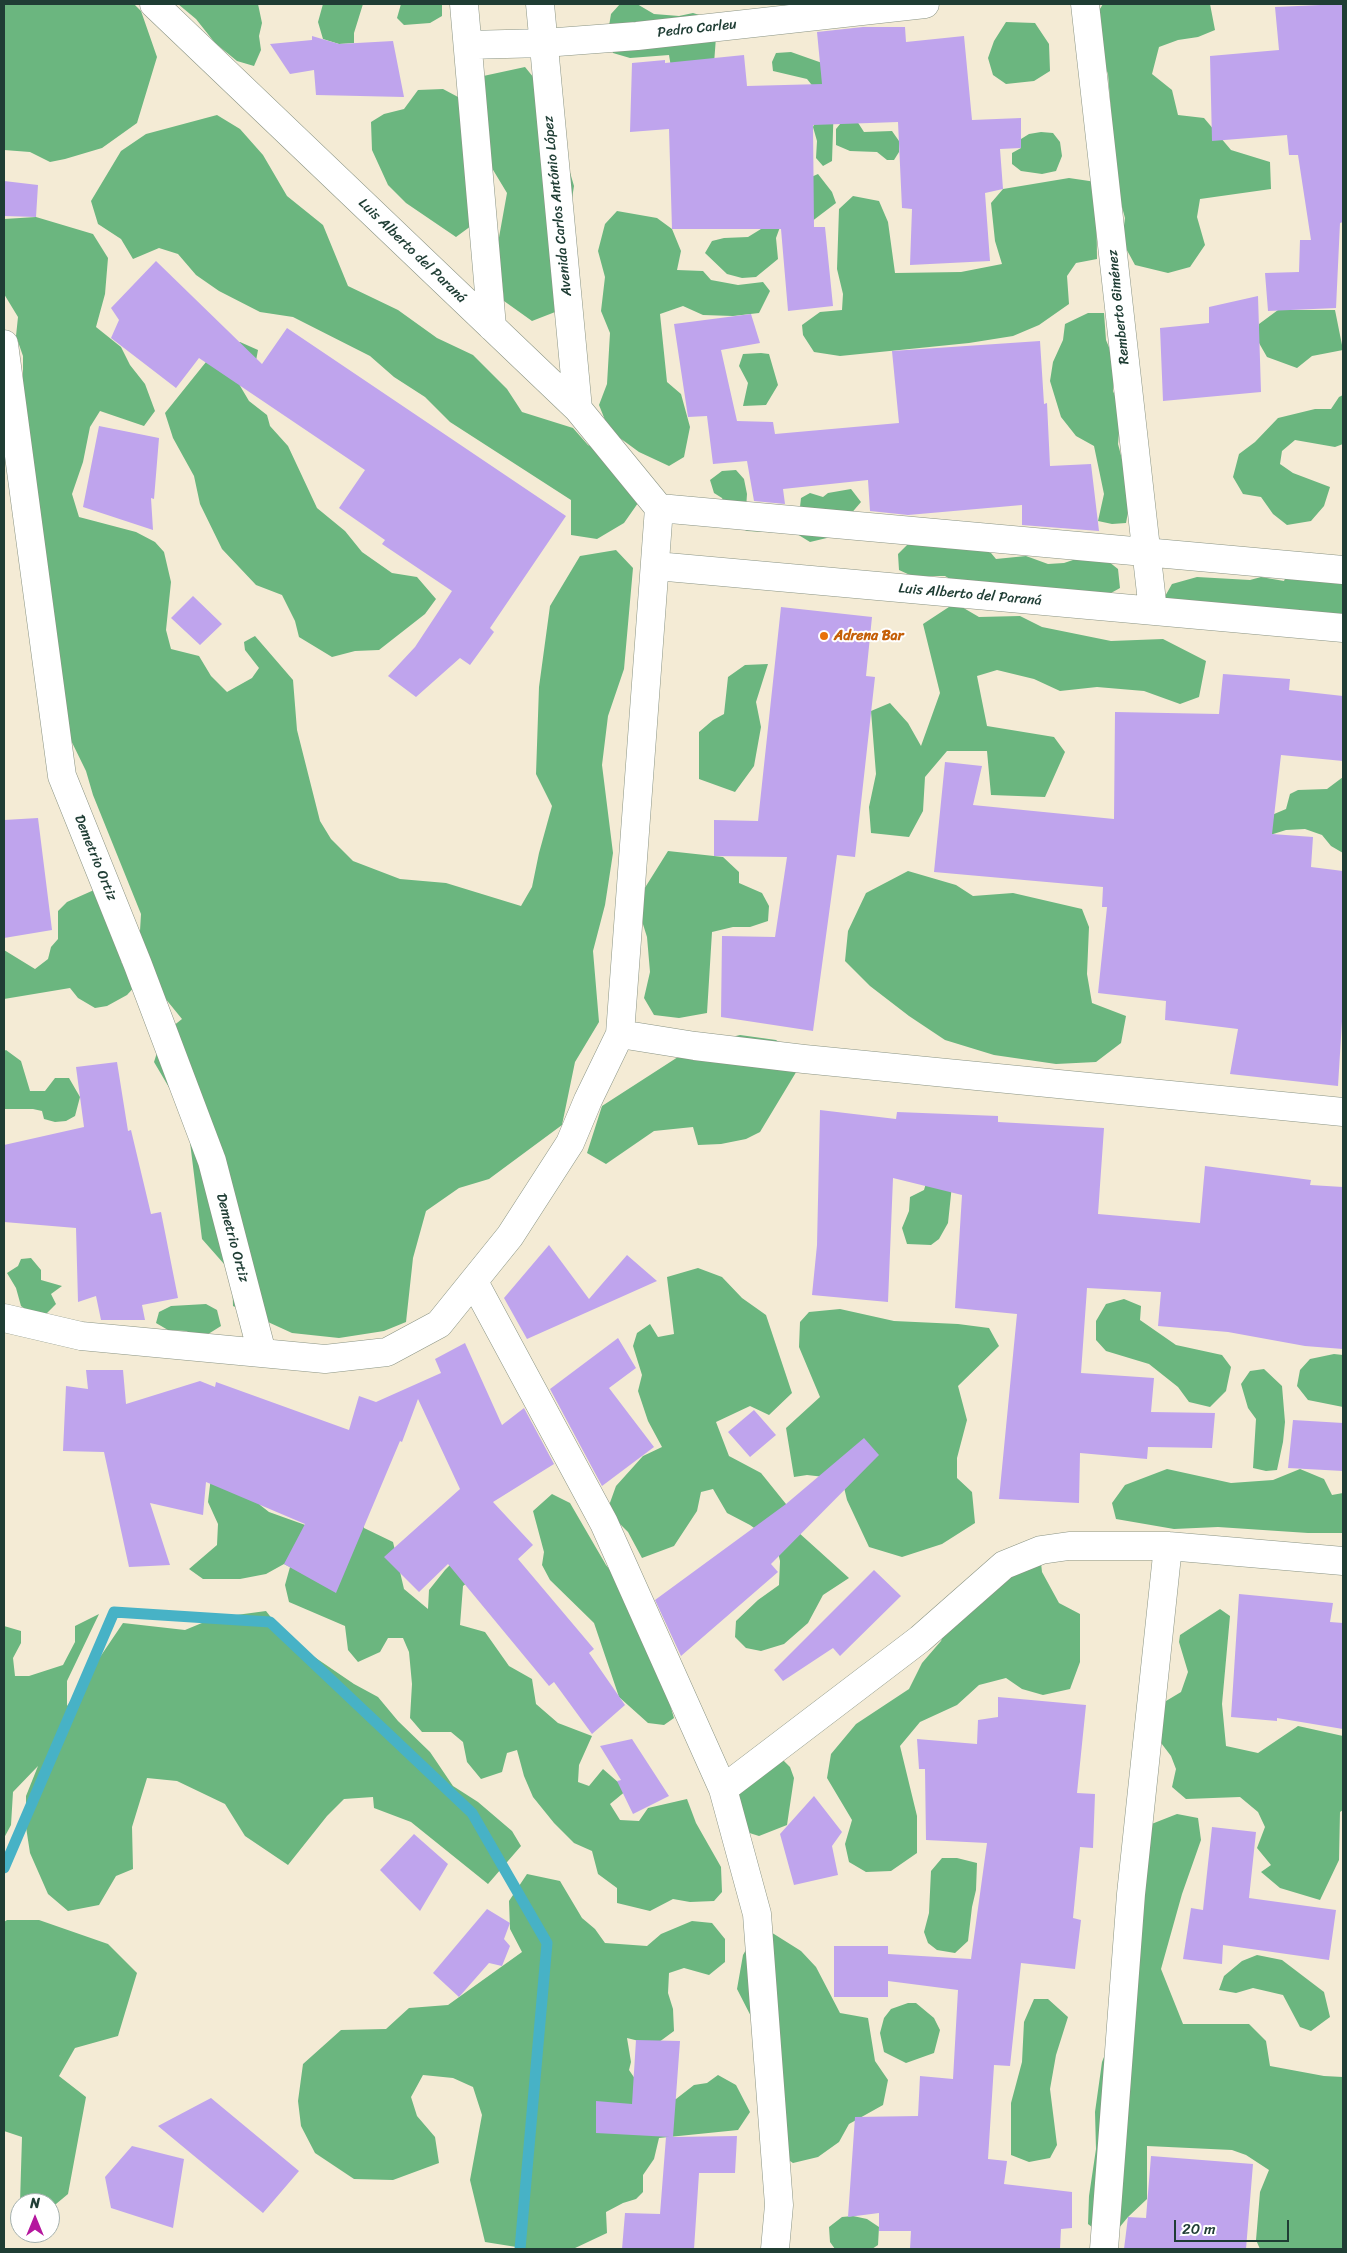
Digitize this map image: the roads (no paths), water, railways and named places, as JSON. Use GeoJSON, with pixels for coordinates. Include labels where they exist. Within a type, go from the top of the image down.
{"type":"FeatureCollection","features":[{"type":"Feature","properties":{"kind":"street","name":"Luis Alberto del Paraná"},"geometry":{"type":"LineString","coordinates":[[154,4],[578,409],[659,508]]}},
{"type":"Feature","properties":{"kind":"street"},"geometry":{"type":"LineString","coordinates":[[464,4],[492,327]]}},
{"type":"Feature","properties":{"kind":"street","name":"Avenida Carlos António López"},"geometry":{"type":"LineString","coordinates":[[540,4],[578,409]]}},
{"type":"Feature","properties":{"kind":"street","name":"Pedro Carleu"},"geometry":{"type":"LineString","coordinates":[[468,45],[544,43],[647,34],[925,4]]}},
{"type":"Feature","properties":{"kind":"street","name":"Remberto Giménez"},"geometry":{"type":"LineString","coordinates":[[1085,4],[1153,611]]}},
{"type":"Feature","properties":{"kind":"street","name":"Demetrio Ortiz"},"geometry":{"type":"LineString","coordinates":[[4,344],[62,776],[138,965],[212,1161],[262,1353]]}},
{"type":"Feature","properties":{"kind":"street"},"geometry":{"type":"LineString","coordinates":[[4,1318],[81,1336],[325,1359],[387,1352],[439,1324],[474,1282],[510,1236],[570,1143],[588,1100],[620,1034],[659,508],[1343,570]]}},
{"type":"Feature","properties":{"kind":"street","name":"Luis Alberto del Paraná"},"geometry":{"type":"LineString","coordinates":[[656,566],[1343,628]]}},
{"type":"Feature","properties":{"kind":"street"},"geometry":{"type":"LineString","coordinates":[[620,1034],[695,1046],[804,1058],[1343,1112]]}},
{"type":"Feature","properties":{"kind":"street"},"geometry":{"type":"LineString","coordinates":[[474,1282],[604,1522],[723,1789],[757,1914],[779,2205],[775,2249]]}},
{"type":"Feature","properties":{"kind":"street"},"geometry":{"type":"LineString","coordinates":[[723,1789],[920,1639],[1004,1565],[1040,1550],[1069,1546],[1168,1546],[1343,1561]]}},
{"type":"Feature","properties":{"kind":"street"},"geometry":{"type":"LineString","coordinates":[[1104,2249],[1131,1894],[1168,1546]]}},
{"type":"Feature","properties":{"kind":"waterway"},"geometry":{"type":"LineString","coordinates":[[4,1868],[114,1612],[270,1622],[472,1813],[547,1943],[520,2249]]}},
{"type":"Feature","properties":{"kind":"place","name":"Adrena Bar"},"geometry":{"type":"Point","coordinates":[824,636]}}]}
